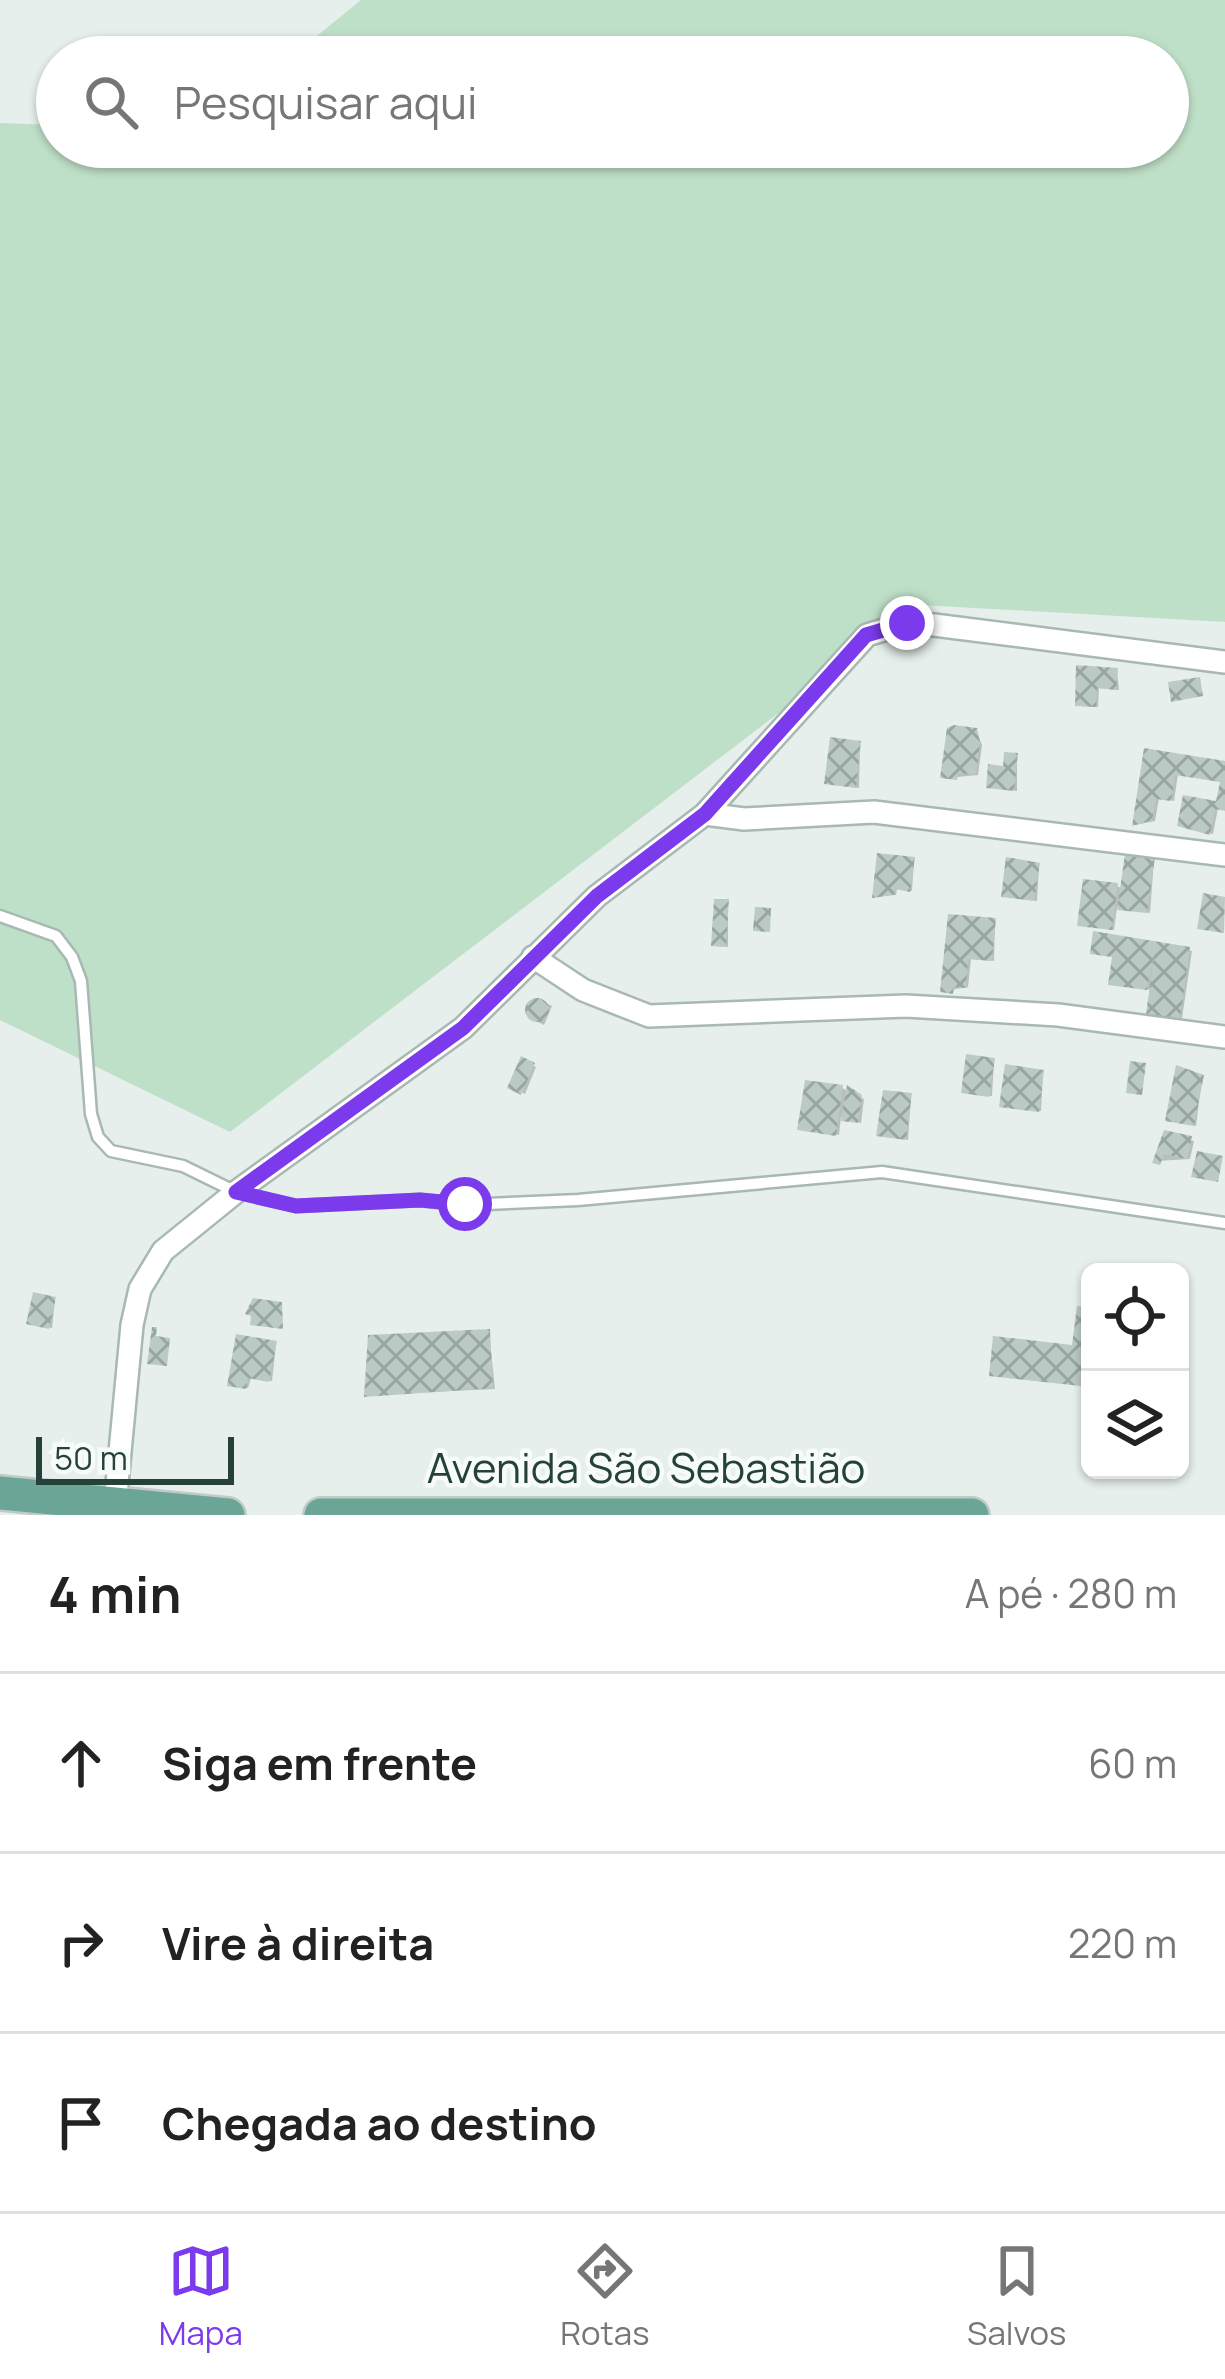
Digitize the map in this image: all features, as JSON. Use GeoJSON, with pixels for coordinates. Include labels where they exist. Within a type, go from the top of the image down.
{"type":"FeatureCollection","features":[{"type":"Feature","properties":{"kind":"main road"},"geometry":{"type":"LineString","coordinates":[[0,1493],[228,1515]]}},
{"type":"Feature","properties":{"kind":"main road","name":"Avenida São Sebastião"},"geometry":{"type":"LineString","coordinates":[[321,1515],[972,1515]]}},
{"type":"Feature","properties":{"kind":"street"},"geometry":{"type":"LineString","coordinates":[[115,1505],[140,1288],[164,1251],[236,1192],[416,1065],[505,990],[533,957],[634,865],[705,814],[866,635],[882,629],[934,625],[1225,662]]}},
{"type":"Feature","properties":{"kind":"street"},"geometry":{"type":"LineString","coordinates":[[705,814],[744,819],[874,812],[1225,855]]}},
{"type":"Feature","properties":{"kind":"street"},"geometry":{"type":"LineString","coordinates":[[533,957],[584,990],[649,1016],[906,1006],[1058,1015],[1225,1037]]}},
{"type":"Feature","properties":{"kind":"lane"},"geometry":{"type":"LineString","coordinates":[[0,916],[56,936],[72,956],[81,981],[91,1114],[98,1137],[111,1151],[182,1166],[236,1192],[296,1206],[420,1200],[465,1204],[578,1200],[882,1172],[1225,1223]]}},
{"type":"Feature","properties":{"kind":"green space"},"geometry":{"type":"Polygon","coordinates":[[[361,0],[1225,0],[1225,622],[920,605],[230,1132],[0,1020],[0,123],[36,124],[36,168],[1189,168],[1189,36],[317,36],[361,0]]]}},
{"type":"Feature","properties":{"kind":"building"},"geometry":{"type":"Polygon","coordinates":[[[1076,665],[1118,668],[1116,690],[1097,688],[1096,707],[1075,706],[1076,665]]]}},
{"type":"Feature","properties":{"kind":"building"},"geometry":{"type":"Polygon","coordinates":[[[1200,677],[1203,696],[1171,702],[1168,682],[1200,677]]]}},
{"type":"Feature","properties":{"kind":"building"},"geometry":{"type":"Polygon","coordinates":[[[947,728],[977,728],[980,742],[976,775],[958,773],[957,780],[940,778],[947,728]]]}},
{"type":"Feature","properties":{"kind":"building"},"geometry":{"type":"Polygon","coordinates":[[[830,737],[861,741],[856,788],[824,784],[830,737]]]}},
{"type":"Feature","properties":{"kind":"building"},"geometry":{"type":"Polygon","coordinates":[[[1144,748],[1225,761],[1225,811],[1215,809],[1210,835],[1177,826],[1183,795],[1216,801],[1220,782],[1175,775],[1171,801],[1156,799],[1152,820],[1132,826],[1144,748]]]}},
{"type":"Feature","properties":{"kind":"building"},"geometry":{"type":"Polygon","coordinates":[[[1004,752],[1018,753],[1014,791],[986,788],[988,764],[1003,766],[1004,752]]]}},
{"type":"Feature","properties":{"kind":"building"},"geometry":{"type":"Polygon","coordinates":[[[877,853],[915,857],[910,892],[895,889],[894,895],[872,898],[877,853]]]}},
{"type":"Feature","properties":{"kind":"building"},"geometry":{"type":"Polygon","coordinates":[[[1125,854],[1155,857],[1147,913],[1117,910],[1125,854]]]}},
{"type":"Feature","properties":{"kind":"building"},"geometry":{"type":"Polygon","coordinates":[[[1006,857],[1040,863],[1034,901],[1001,897],[1006,857]]]}},
{"type":"Feature","properties":{"kind":"building"},"geometry":{"type":"Polygon","coordinates":[[[1083,879],[1118,883],[1112,930],[1077,926],[1083,879]]]}},
{"type":"Feature","properties":{"kind":"building"},"geometry":{"type":"Polygon","coordinates":[[[1203,893],[1225,897],[1224,933],[1197,929],[1203,893]]]}},
{"type":"Feature","properties":{"kind":"building"},"geometry":{"type":"Polygon","coordinates":[[[714,899],[729,899],[726,947],[711,946],[714,899]]]}},
{"type":"Feature","properties":{"kind":"building"},"geometry":{"type":"Polygon","coordinates":[[[755,907],[771,908],[770,932],[753,931],[755,907]]]}},
{"type":"Feature","properties":{"kind":"building"},"geometry":{"type":"Polygon","coordinates":[[[948,914],[996,918],[992,961],[968,959],[966,988],[954,987],[953,994],[940,992],[948,914]]]}},
{"type":"Feature","properties":{"kind":"building"},"geometry":{"type":"Polygon","coordinates":[[[1093,931],[1190,947],[1180,1019],[1146,1014],[1155,949],[1147,990],[1108,985],[1112,957],[1090,954],[1093,931]]]}},
{"type":"Feature","properties":{"kind":"building"},"geometry":{"type":"Polygon","coordinates":[[[537,998],[546,1001],[546,1019],[537,1022],[528,1019],[525,1010],[528,1001],[537,998]]]}},
{"type":"Feature","properties":{"kind":"building"},"geometry":{"type":"Polygon","coordinates":[[[966,1054],[995,1058],[989,1097],[961,1093],[966,1054]]]}},
{"type":"Feature","properties":{"kind":"building"},"geometry":{"type":"Polygon","coordinates":[[[521,1056],[535,1063],[521,1095],[507,1088],[521,1056]]]}},
{"type":"Feature","properties":{"kind":"building"},"geometry":{"type":"Polygon","coordinates":[[[1130,1061],[1146,1063],[1142,1095],[1126,1093],[1130,1061]]]}},
{"type":"Feature","properties":{"kind":"building"},"geometry":{"type":"Polygon","coordinates":[[[1005,1064],[1044,1070],[1039,1112],[999,1107],[1005,1064]]]}},
{"type":"Feature","properties":{"kind":"building"},"geometry":{"type":"Polygon","coordinates":[[[1176,1065],[1204,1075],[1194,1126],[1165,1121],[1176,1065]]]}},
{"type":"Feature","properties":{"kind":"building"},"geometry":{"type":"Polygon","coordinates":[[[805,1080],[843,1085],[836,1136],[797,1130],[805,1080]]]}},
{"type":"Feature","properties":{"kind":"building"},"geometry":{"type":"Polygon","coordinates":[[[847,1085],[862,1095],[858,1123],[841,1121],[847,1085]]]}},
{"type":"Feature","properties":{"kind":"building"},"geometry":{"type":"Polygon","coordinates":[[[883,1090],[912,1093],[906,1140],[876,1136],[883,1090]]]}},
{"type":"Feature","properties":{"kind":"building"},"geometry":{"type":"Polygon","coordinates":[[[1164,1130],[1192,1136],[1187,1159],[1164,1154],[1160,1165],[1152,1163],[1164,1130]]]}},
{"type":"Feature","properties":{"kind":"building"},"geometry":{"type":"Polygon","coordinates":[[[1197,1151],[1223,1156],[1218,1182],[1191,1177],[1197,1151]]]}},
{"type":"Feature","properties":{"kind":"building"},"geometry":{"type":"Polygon","coordinates":[[[33,1292],[56,1297],[49,1329],[26,1324],[33,1292]]]}},
{"type":"Feature","properties":{"kind":"building"},"geometry":{"type":"Polygon","coordinates":[[[253,1298],[282,1302],[283,1329],[250,1325],[251,1316],[245,1314],[253,1298]]]}},
{"type":"Feature","properties":{"kind":"building"},"geometry":{"type":"Polygon","coordinates":[[[1077,1306],[1081,1306],[1081,1386],[989,1376],[993,1336],[1072,1345],[1077,1306]]]}},
{"type":"Feature","properties":{"kind":"building"},"geometry":{"type":"Polygon","coordinates":[[[152,1327],[157,1327],[156,1336],[170,1338],[167,1366],[147,1364],[152,1327]]]}},
{"type":"Feature","properties":{"kind":"building"},"geometry":{"type":"Polygon","coordinates":[[[490,1329],[493,1388],[364,1397],[368,1335],[490,1329]]]}},
{"type":"Feature","properties":{"kind":"building"},"geometry":{"type":"Polygon","coordinates":[[[236,1334],[277,1341],[269,1382],[248,1378],[246,1389],[227,1386],[236,1334]]]}},
{"type":"Feature","properties":{"kind":"route"},"geometry":{"type":"LineString","coordinates":[[465,1204],[420,1200],[296,1206],[236,1192],[463,1028],[597,896],[705,814],[866,635],[907,623]]}}]}
